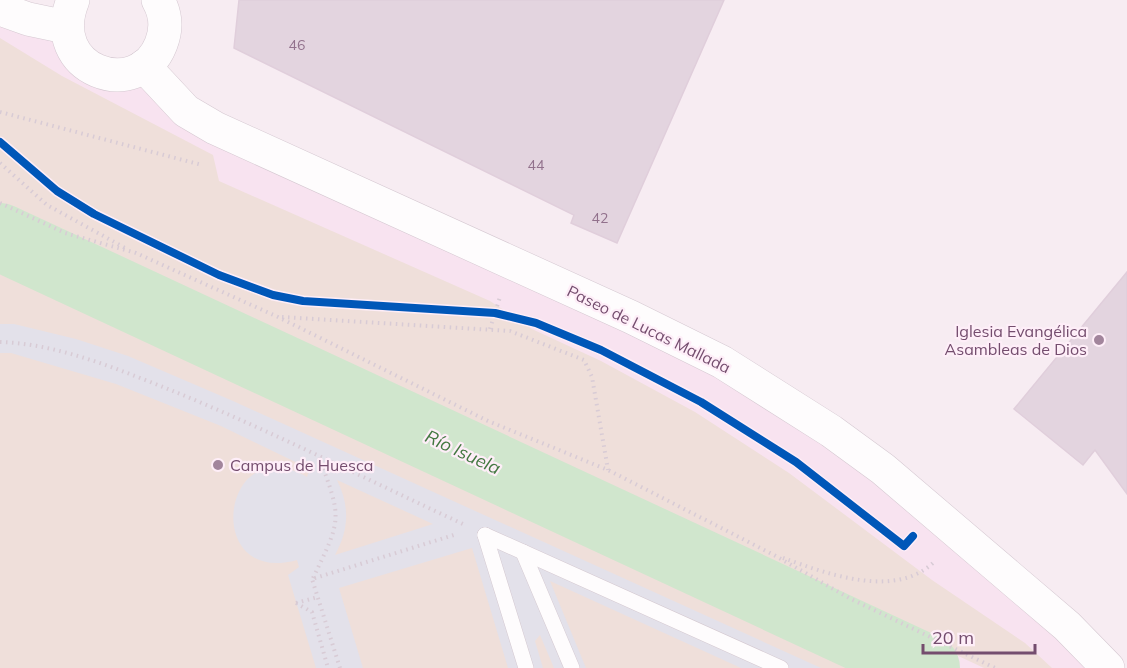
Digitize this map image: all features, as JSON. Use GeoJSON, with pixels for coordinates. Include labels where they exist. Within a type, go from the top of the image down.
{"type":"FeatureCollection","features":[{"type":"Feature","properties":{"kind":"main road"},"geometry":{"type":"LineString","coordinates":[[0,9],[28,19],[69,13],[75,53],[96,71],[124,74],[144,66],[153,58],[164,37],[164,14],[158,0]]}},
{"type":"Feature","properties":{"kind":"main road","name":"Paseo de Lucas Mallada"},"geometry":{"type":"LineString","coordinates":[[144,66],[186,111],[215,128],[631,317],[722,362],[777,396],[883,469],[1066,626],[1108,668]]}},
{"type":"Feature","properties":{"kind":"lane"},"geometry":{"type":"LineString","coordinates":[[480,532],[781,668]]}},
{"type":"Feature","properties":{"kind":"lane"},"geometry":{"type":"LineString","coordinates":[[480,532],[526,668]]}},
{"type":"Feature","properties":{"kind":"lane"},"geometry":{"type":"LineString","coordinates":[[523,552],[572,668]]}},
{"type":"Feature","properties":{"kind":"path"},"geometry":{"type":"LineString","coordinates":[[0,112],[207,166]]}},
{"type":"Feature","properties":{"kind":"path"},"geometry":{"type":"LineString","coordinates":[[0,163],[47,205],[136,253],[278,317],[478,416],[608,470],[774,555],[851,599],[995,668]]}},
{"type":"Feature","properties":{"kind":"path"},"geometry":{"type":"LineString","coordinates":[[0,203],[65,233],[136,253]]}},
{"type":"Feature","properties":{"kind":"path"},"geometry":{"type":"LineString","coordinates":[[490,291],[510,300]]}},
{"type":"Feature","properties":{"kind":"path"},"geometry":{"type":"LineString","coordinates":[[490,329],[501,296]]}},
{"type":"Feature","properties":{"kind":"path"},"geometry":{"type":"LineString","coordinates":[[484,312],[505,315]]}},
{"type":"Feature","properties":{"kind":"path"},"geometry":{"type":"LineString","coordinates":[[278,317],[510,331],[528,336],[584,360],[592,377],[608,470]]}},
{"type":"Feature","properties":{"kind":"path"},"geometry":{"type":"LineString","coordinates":[[0,342],[70,354],[122,370],[227,414],[480,532]]}},
{"type":"Feature","properties":{"kind":"path"},"geometry":{"type":"LineString","coordinates":[[319,457],[333,495],[337,517],[332,539],[312,579],[340,668]]}},
{"type":"Feature","properties":{"kind":"path"},"geometry":{"type":"LineString","coordinates":[[312,579],[480,532]]}},
{"type":"Feature","properties":{"kind":"path"},"geometry":{"type":"LineString","coordinates":[[774,555],[844,577],[877,580],[912,578],[923,573],[938,558]]}},
{"type":"Feature","properties":{"kind":"path"},"geometry":{"type":"LineString","coordinates":[[318,597],[296,603],[312,612],[328,668]]}},
{"type":"Feature","properties":{"kind":"shaded area"},"geometry":{"type":"Polygon","coordinates":[[[0,9],[722,362],[1108,668],[0,668],[0,9]]]}},
{"type":"Feature","properties":{"kind":"shaded area"},"geometry":{"type":"Polygon","coordinates":[[[0,38],[62,76],[213,155],[219,181],[490,301],[532,329],[601,361],[695,412],[789,473],[932,580],[1025,643],[1052,668],[984,668],[0,209],[0,38]]]}},
{"type":"Feature","properties":{"kind":"shaded area","name":"Campus de Huesca"},"geometry":{"type":"Polygon","coordinates":[[[0,262],[873,668],[0,668],[0,262]]]}},
{"type":"Feature","properties":{"kind":"shaded area"},"geometry":{"type":"Polygon","coordinates":[[[0,262],[873,668],[821,668],[233,401],[128,356],[76,339],[14,324],[0,324],[0,262]]]}},
{"type":"Feature","properties":{"kind":"shaded area"},"geometry":{"type":"Polygon","coordinates":[[[0,353],[11,353],[116,384],[221,426],[310,469],[307,477],[278,467],[256,473],[241,488],[234,510],[235,532],[246,551],[266,562],[297,560],[299,567],[288,575],[316,668],[0,668],[0,353]]]}},
{"type":"Feature","properties":{"kind":"shaded area"},"geometry":{"type":"Polygon","coordinates":[[[337,480],[433,524],[335,555],[343,536],[346,518],[344,499],[337,480]]]}},
{"type":"Feature","properties":{"kind":"shaded area"},"geometry":{"type":"Polygon","coordinates":[[[472,548],[508,668],[363,668],[339,588],[472,548]]]}},
{"type":"Feature","properties":{"kind":"shaded area"},"geometry":{"type":"Polygon","coordinates":[[[550,581],[741,668],[586,668],[550,581]]]}},
{"type":"Feature","properties":{"kind":"shaded area"},"geometry":{"type":"Polygon","coordinates":[[[540,635],[554,668],[543,668],[535,641],[540,635]]]}},
{"type":"Feature","properties":{"kind":"building"},"geometry":{"type":"Polygon","coordinates":[[[239,0],[724,0],[617,243],[571,223],[574,215],[234,48],[239,0]]]}},
{"type":"Feature","properties":{"kind":"building","name":"Iglesia Evangélica Asambleas de Dios"},"geometry":{"type":"Polygon","coordinates":[[[1127,272],[1127,494],[1095,450],[1083,465],[1014,409],[1127,272]]]}},
{"type":"Feature","properties":{"kind":"waterway","name":"Río Isuela"},"geometry":{"type":"LineString","coordinates":[[0,237],[926,668]]}},
{"type":"Feature","properties":{"kind":"cycle path"},"geometry":{"type":"LineString","coordinates":[[0,142],[57,191],[94,214],[219,275],[273,295],[303,301],[495,313],[536,323],[601,350],[701,402],[796,462],[904,546],[913,536]]}},
{"type":"Feature","properties":{"kind":"place","name":"Iglesia Evangélica Asambleas de Dios"},"geometry":{"type":"Point","coordinates":[1099,340]}},
{"type":"Feature","properties":{"kind":"place","name":"Campus de Huesca"},"geometry":{"type":"Point","coordinates":[218,465]}}]}
